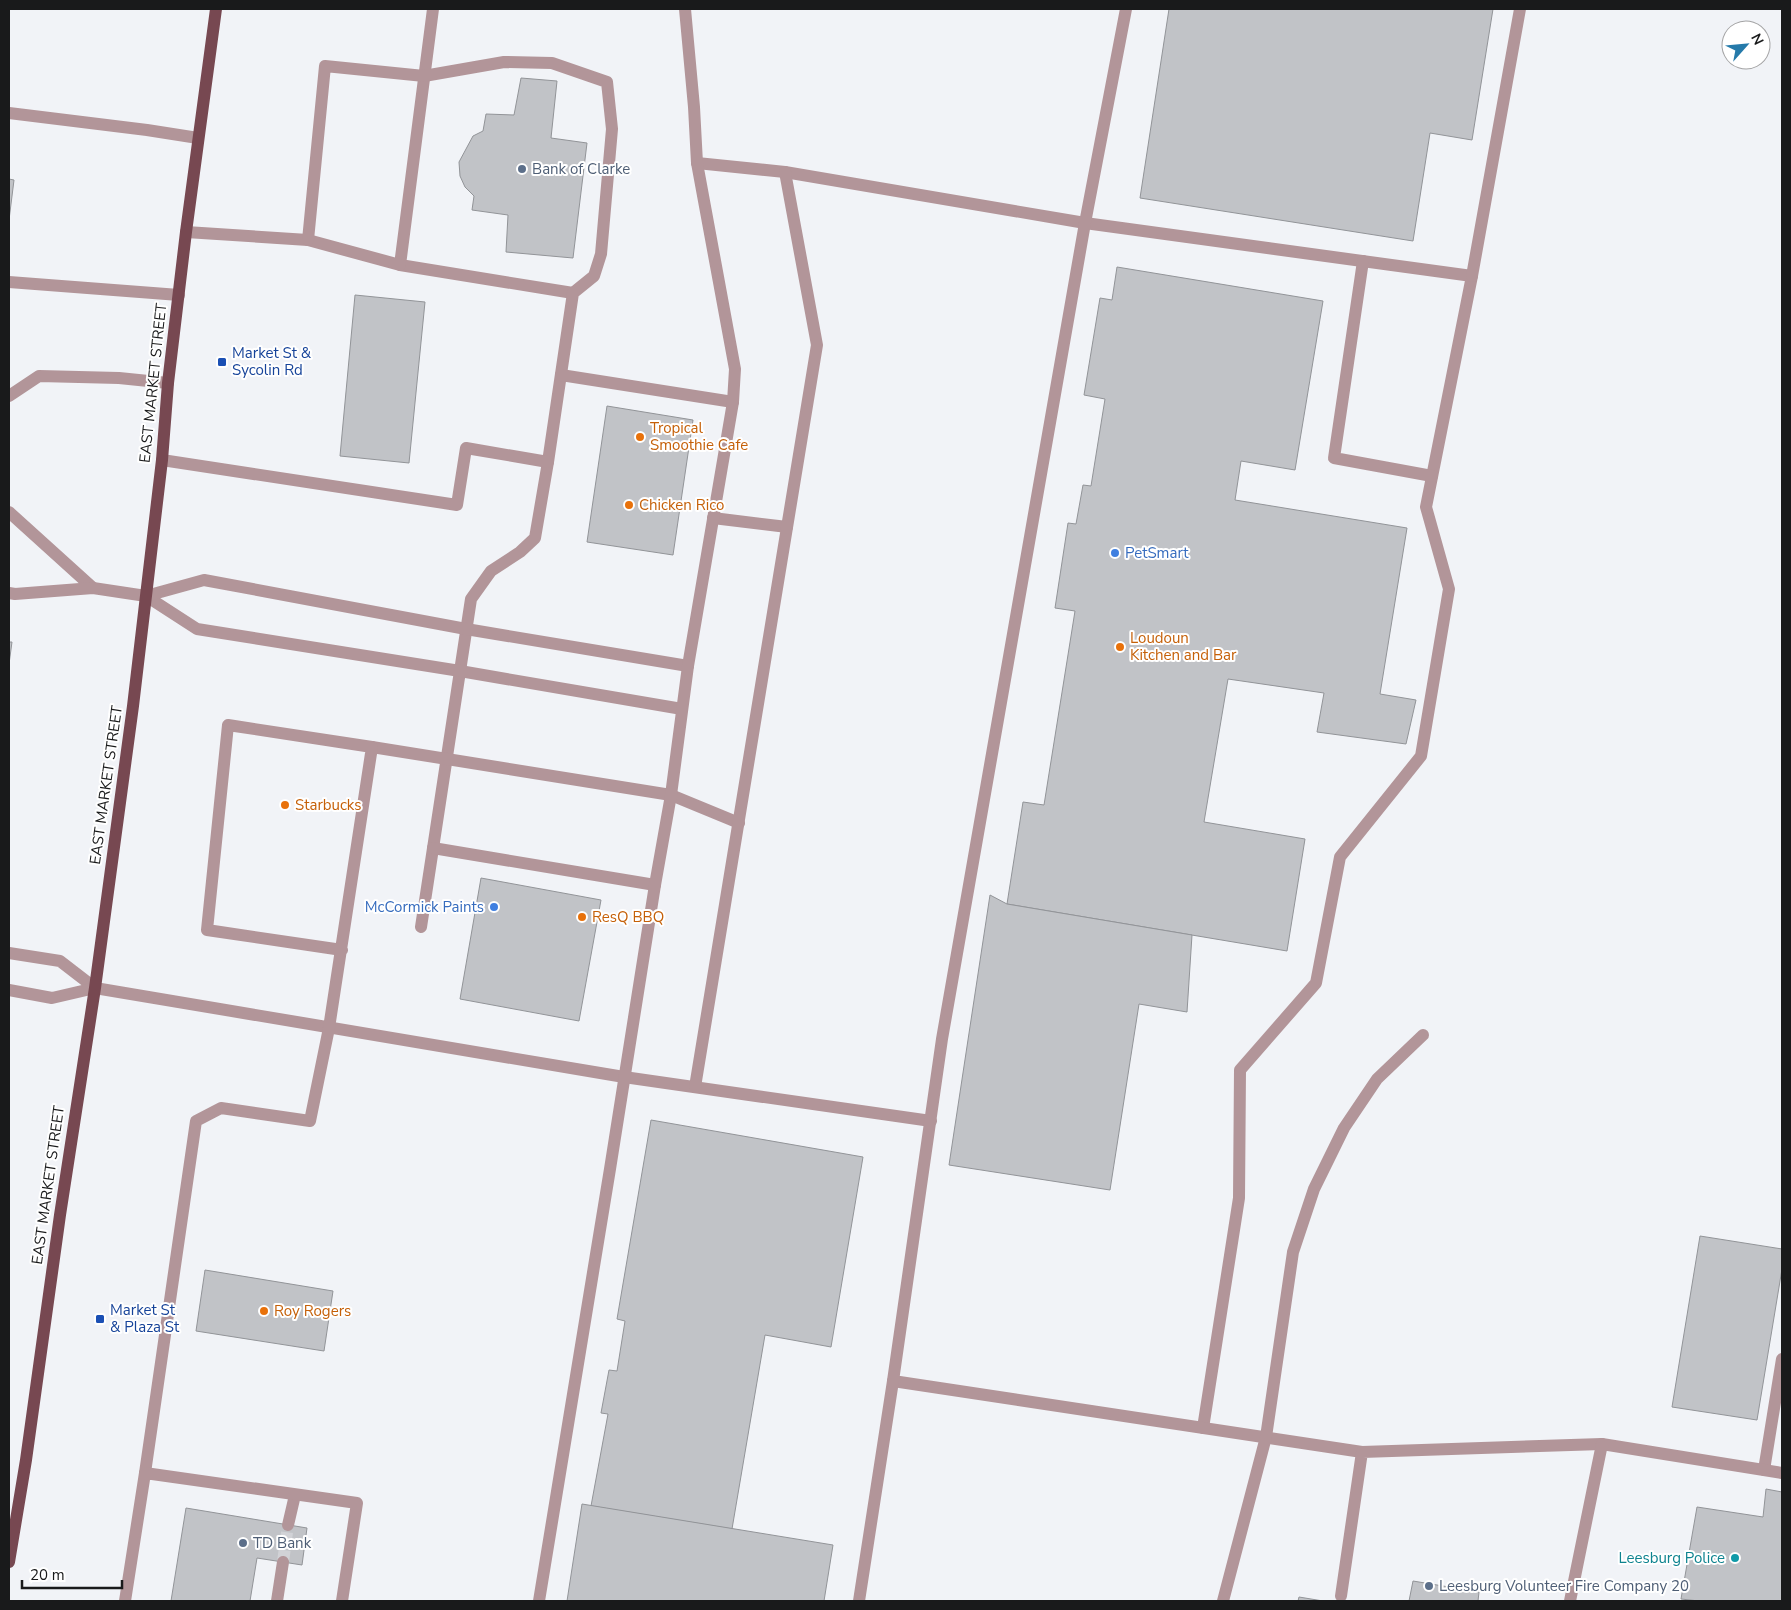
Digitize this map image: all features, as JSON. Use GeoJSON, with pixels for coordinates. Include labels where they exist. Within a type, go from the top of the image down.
{"type":"FeatureCollection","features":[{"type":"Feature","properties":{"kind":"main road","name":"EAST MARKET STREET"},"geometry":{"type":"LineString","coordinates":[[9,1562],[26,1460],[60,1214],[95,988],[133,706],[162,460],[168,383],[216,9]]}},
{"type":"Feature","properties":{"kind":"lane"},"geometry":{"type":"LineString","coordinates":[[400,265],[433,9]]}},
{"type":"Feature","properties":{"kind":"lane"},"geometry":{"type":"LineString","coordinates":[[539,1601],[671,795],[688,666],[733,402],[735,368],[697,163],[685,9]]}},
{"type":"Feature","properties":{"kind":"lane"},"geometry":{"type":"LineString","coordinates":[[859,1601],[942,1039],[1085,223],[1126,9]]}},
{"type":"Feature","properties":{"kind":"lane"},"geometry":{"type":"LineString","coordinates":[[1202,1428],[1239,1198],[1240,1070],[1316,983],[1340,857],[1422,756],[1449,589],[1426,508],[1472,276],[1520,9]]}},
{"type":"Feature","properties":{"kind":"lane"},"geometry":{"type":"LineString","coordinates":[[308,240],[325,66],[424,76],[504,62],[552,63],[608,82],[612,129],[601,254],[594,276],[573,293],[535,538],[520,552],[491,571],[471,599],[421,927]]}},
{"type":"Feature","properties":{"kind":"lane"},"geometry":{"type":"LineString","coordinates":[[9,114],[147,130],[198,138]]}},
{"type":"Feature","properties":{"kind":"lane"},"geometry":{"type":"LineString","coordinates":[[697,163],[785,172],[1085,223],[1472,276]]}},
{"type":"Feature","properties":{"kind":"lane"},"geometry":{"type":"LineString","coordinates":[[695,1087],[817,345],[785,172]]}},
{"type":"Feature","properties":{"kind":"lane"},"geometry":{"type":"LineString","coordinates":[[186,232],[308,240],[400,265],[573,293]]}},
{"type":"Feature","properties":{"kind":"lane"},"geometry":{"type":"LineString","coordinates":[[1363,261],[1334,458],[1432,476]]}},
{"type":"Feature","properties":{"kind":"lane"},"geometry":{"type":"LineString","coordinates":[[9,282],[179,295]]}},
{"type":"Feature","properties":{"kind":"lane"},"geometry":{"type":"LineString","coordinates":[[561,375],[733,402]]}},
{"type":"Feature","properties":{"kind":"lane"},"geometry":{"type":"LineString","coordinates":[[9,396],[39,376],[119,378],[168,383]]}},
{"type":"Feature","properties":{"kind":"lane"},"geometry":{"type":"LineString","coordinates":[[162,460],[457,505],[466,448],[548,462]]}},
{"type":"Feature","properties":{"kind":"lane"},"geometry":{"type":"LineString","coordinates":[[9,512],[93,588]]}},
{"type":"Feature","properties":{"kind":"lane"},"geometry":{"type":"LineString","coordinates":[[713,518],[787,527]]}},
{"type":"Feature","properties":{"kind":"lane"},"geometry":{"type":"LineString","coordinates":[[9,593],[93,588],[146,596],[204,580],[466,629],[688,666]]}},
{"type":"Feature","properties":{"kind":"lane"},"geometry":{"type":"LineString","coordinates":[[146,596],[197,629],[682,709]]}},
{"type":"Feature","properties":{"kind":"lane"},"geometry":{"type":"LineString","coordinates":[[342,950],[207,930],[228,725],[671,795],[739,823]]}},
{"type":"Feature","properties":{"kind":"lane"},"geometry":{"type":"LineString","coordinates":[[125,1601],[196,1120],[221,1108],[310,1121],[329,1028],[342,950],[372,747]]}},
{"type":"Feature","properties":{"kind":"lane"},"geometry":{"type":"LineString","coordinates":[[433,848],[655,885]]}},
{"type":"Feature","properties":{"kind":"lane"},"geometry":{"type":"LineString","coordinates":[[9,953],[60,961],[95,988]]}},
{"type":"Feature","properties":{"kind":"lane"},"geometry":{"type":"LineString","coordinates":[[9,990],[52,998],[95,988],[624,1077],[931,1121]]}},
{"type":"Feature","properties":{"kind":"lane"},"geometry":{"type":"LineString","coordinates":[[1223,1601],[1266,1437],[1294,1252],[1314,1189],[1344,1128],[1377,1079],[1423,1035]]}},
{"type":"Feature","properties":{"kind":"lane"},"geometry":{"type":"LineString","coordinates":[[1764,1470],[1782,1360]]}},
{"type":"Feature","properties":{"kind":"lane"},"geometry":{"type":"LineString","coordinates":[[893,1381],[1362,1452],[1602,1444],[1782,1473]]}},
{"type":"Feature","properties":{"kind":"lane"},"geometry":{"type":"LineString","coordinates":[[1570,1601],[1602,1444]]}},
{"type":"Feature","properties":{"kind":"lane"},"geometry":{"type":"LineString","coordinates":[[1341,1596],[1362,1452]]}},
{"type":"Feature","properties":{"kind":"lane"},"geometry":{"type":"LineString","coordinates":[[145,1473],[357,1503],[342,1601]]}},
{"type":"Feature","properties":{"kind":"lane"},"geometry":{"type":"LineString","coordinates":[[288,1525],[295,1495]]}},
{"type":"Feature","properties":{"kind":"lane"},"geometry":{"type":"LineString","coordinates":[[277,1601],[283,1562]]}},
{"type":"Feature","properties":{"kind":"building"},"geometry":{"type":"Polygon","coordinates":[[[1169,9],[1493,9],[1472,140],[1430,133],[1413,241],[1140,198],[1169,9]]]}},
{"type":"Feature","properties":{"kind":"building","name":"Bank of Clarke"},"geometry":{"type":"Polygon","coordinates":[[[521,78],[557,81],[551,138],[587,143],[573,258],[506,252],[508,215],[472,210],[474,196],[465,187],[460,176],[459,162],[473,136],[483,131],[486,114],[514,115],[521,78]]]}},
{"type":"Feature","properties":{"kind":"building"},"geometry":{"type":"Polygon","coordinates":[[[9,179],[14,180],[9,220],[9,179]]]}},
{"type":"Feature","properties":{"kind":"building"},"geometry":{"type":"Polygon","coordinates":[[[1117,267],[1323,301],[1295,470],[1241,461],[1235,500],[1407,528],[1380,694],[1416,700],[1406,744],[1317,732],[1324,693],[1228,679],[1204,822],[1305,839],[1287,951],[1007,904],[1023,802],[1044,805],[1075,611],[1055,608],[1068,523],[1076,524],[1083,485],[1091,486],[1105,399],[1084,395],[1100,298],[1112,300],[1117,267]]]}},
{"type":"Feature","properties":{"kind":"building"},"geometry":{"type":"Polygon","coordinates":[[[355,295],[425,302],[409,463],[340,456],[355,295]]]}},
{"type":"Feature","properties":{"kind":"building"},"geometry":{"type":"Polygon","coordinates":[[[607,406],[693,420],[673,555],[587,542],[607,406]]]}},
{"type":"Feature","properties":{"kind":"building"},"geometry":{"type":"Polygon","coordinates":[[[9,642],[12,642],[9,664],[9,642]]]}},
{"type":"Feature","properties":{"kind":"building"},"geometry":{"type":"Polygon","coordinates":[[[481,878],[601,900],[579,1021],[460,999],[481,878]]]}},
{"type":"Feature","properties":{"kind":"building"},"geometry":{"type":"Polygon","coordinates":[[[990,895],[1007,904],[1192,935],[1187,1012],[1139,1004],[1110,1190],[949,1165],[990,895]]]}},
{"type":"Feature","properties":{"kind":"building"},"geometry":{"type":"Polygon","coordinates":[[[651,1120],[863,1157],[831,1347],[765,1335],[732,1529],[591,1506],[608,1414],[601,1413],[609,1370],[617,1371],[625,1321],[617,1319],[651,1120]]]}},
{"type":"Feature","properties":{"kind":"building"},"geometry":{"type":"Polygon","coordinates":[[[1700,1236],[1782,1249],[1782,1269],[1757,1420],[1672,1407],[1700,1236]]]}},
{"type":"Feature","properties":{"kind":"building","name":"Roy Rogers"},"geometry":{"type":"Polygon","coordinates":[[[205,1270],[333,1291],[324,1351],[196,1331],[205,1270]]]}},
{"type":"Feature","properties":{"kind":"building","name":"Leesburg Police"},"geometry":{"type":"Polygon","coordinates":[[[1766,1489],[1782,1492],[1782,1601],[1699,1601],[1681,1599],[1697,1507],[1763,1517],[1766,1489]]]}},
{"type":"Feature","properties":{"kind":"building"},"geometry":{"type":"Polygon","coordinates":[[[582,1504],[833,1545],[824,1601],[567,1601],[582,1504]]]}},
{"type":"Feature","properties":{"kind":"building","name":"TD Bank"},"geometry":{"type":"Polygon","coordinates":[[[186,1508],[307,1528],[302,1565],[257,1558],[250,1601],[171,1601],[186,1508]]]}},
{"type":"Feature","properties":{"kind":"building","name":"Leesburg Volunteer Fire Company 20"},"geometry":{"type":"Polygon","coordinates":[[[1413,1581],[1479,1592],[1478,1601],[1409,1601],[1413,1581]]]}},
{"type":"Feature","properties":{"kind":"building"},"geometry":{"type":"Polygon","coordinates":[[[1299,1597],[1323,1601],[1298,1601],[1299,1597]]]}},
{"type":"Feature","properties":{"kind":"tunnel"},"geometry":{"type":"LineString","coordinates":[[283,1562],[288,1525]]}},
{"type":"Feature","properties":{"kind":"place","name":"Bank of Clarke"},"geometry":{"type":"Point","coordinates":[522,169]}},
{"type":"Feature","properties":{"kind":"place","name":"Market St & Sycolin Rd"},"geometry":{"type":"Point","coordinates":[222,362]}},
{"type":"Feature","properties":{"kind":"place","name":"Tropical Smoothie Cafe"},"geometry":{"type":"Point","coordinates":[640,437]}},
{"type":"Feature","properties":{"kind":"place","name":"Chicken Rico"},"geometry":{"type":"Point","coordinates":[629,505]}},
{"type":"Feature","properties":{"kind":"place","name":"PetSmart"},"geometry":{"type":"Point","coordinates":[1115,553]}},
{"type":"Feature","properties":{"kind":"place","name":"Loudoun Kitchen and Bar"},"geometry":{"type":"Point","coordinates":[1120,647]}},
{"type":"Feature","properties":{"kind":"place","name":"Starbucks"},"geometry":{"type":"Point","coordinates":[285,805]}},
{"type":"Feature","properties":{"kind":"place","name":"McCormick Paints"},"geometry":{"type":"Point","coordinates":[494,907]}},
{"type":"Feature","properties":{"kind":"place","name":"ResQ BBQ"},"geometry":{"type":"Point","coordinates":[582,917]}},
{"type":"Feature","properties":{"kind":"place","name":"Roy Rogers"},"geometry":{"type":"Point","coordinates":[264,1311]}},
{"type":"Feature","properties":{"kind":"place","name":"Market St & Plaza St"},"geometry":{"type":"Point","coordinates":[100,1319]}},
{"type":"Feature","properties":{"kind":"place","name":"TD Bank"},"geometry":{"type":"Point","coordinates":[243,1543]}},
{"type":"Feature","properties":{"kind":"place","name":"Leesburg Police"},"geometry":{"type":"Point","coordinates":[1735,1558]}},
{"type":"Feature","properties":{"kind":"place","name":"Leesburg Volunteer Fire Company 20"},"geometry":{"type":"Point","coordinates":[1429,1586]}}]}
